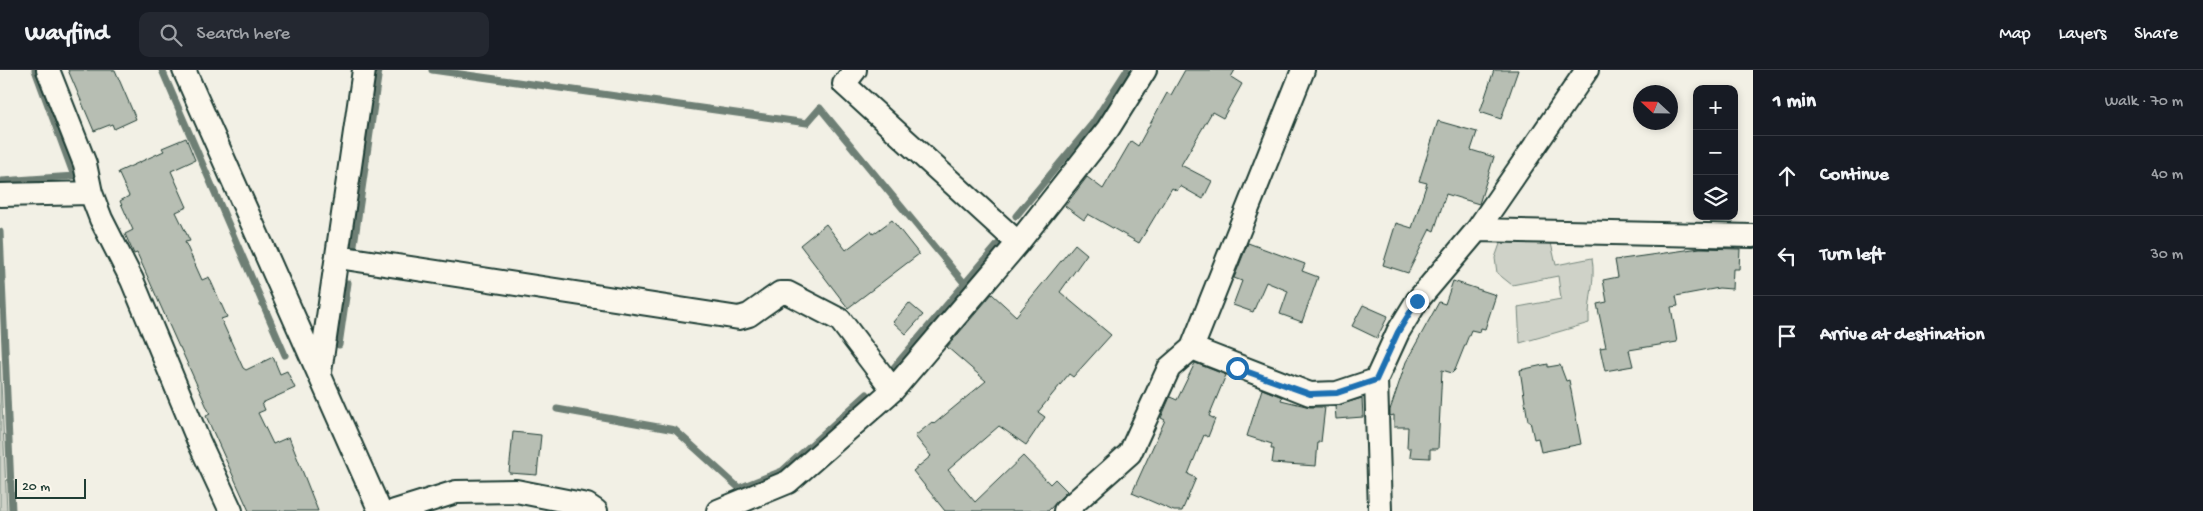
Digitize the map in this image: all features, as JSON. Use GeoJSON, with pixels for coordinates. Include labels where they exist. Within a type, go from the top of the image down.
{"type":"FeatureCollection","features":[{"type":"Feature","properties":{"kind":"street"},"geometry":{"type":"LineString","coordinates":[[48,70],[85,164],[91,193],[101,219],[132,280],[199,442],[231,511]]}},
{"type":"Feature","properties":{"kind":"street"},"geometry":{"type":"LineString","coordinates":[[184,70],[320,372],[380,511]]}},
{"type":"Feature","properties":{"kind":"street"},"geometry":{"type":"LineString","coordinates":[[320,372],[364,70]]}},
{"type":"Feature","properties":{"kind":"street"},"geometry":{"type":"LineString","coordinates":[[855,70],[844,84],[1018,243]]}},
{"type":"Feature","properties":{"kind":"street"},"geometry":{"type":"LineString","coordinates":[[718,511],[788,482],[893,390],[1018,243],[1108,129],[1145,70]]}},
{"type":"Feature","properties":{"kind":"street"},"geometry":{"type":"LineString","coordinates":[[1065,511],[1130,453],[1169,368],[1192,348],[1302,70]]}},
{"type":"Feature","properties":{"kind":"street"},"geometry":{"type":"LineString","coordinates":[[1380,511],[1376,380],[1398,332],[1417,301],[1477,230],[1587,70]]}},
{"type":"Feature","properties":{"kind":"street"},"geometry":{"type":"LineString","coordinates":[[0,195],[91,193]]}},
{"type":"Feature","properties":{"kind":"street"},"geometry":{"type":"LineString","coordinates":[[1477,230],[1753,236]]}},
{"type":"Feature","properties":{"kind":"street"},"geometry":{"type":"LineString","coordinates":[[338,257],[738,318],[750,315],[780,292],[788,293],[840,320],[893,390]]}},
{"type":"Feature","properties":{"kind":"street"},"geometry":{"type":"LineString","coordinates":[[1192,348],[1310,394],[1337,393],[1376,380]]}},
{"type":"Feature","properties":{"kind":"street"},"geometry":{"type":"LineString","coordinates":[[395,511],[456,492],[516,491],[587,505],[596,511]]}},
{"type":"Feature","properties":{"kind":"shaded area"},"geometry":{"type":"Polygon","coordinates":[[[1501,241],[1551,243],[1556,265],[1592,258],[1593,274],[1589,323],[1520,343],[1518,307],[1561,299],[1558,276],[1512,285],[1497,273],[1495,258],[1501,241]]]}},
{"type":"Feature","properties":{"kind":"shaded area"},"geometry":{"type":"Polygon","coordinates":[[[0,360],[7,511],[0,511],[0,360]]]}},
{"type":"Feature","properties":{"kind":"building"},"geometry":{"type":"Polygon","coordinates":[[[68,70],[115,70],[136,119],[114,129],[112,124],[94,131],[68,70]]]}},
{"type":"Feature","properties":{"kind":"building"},"geometry":{"type":"Polygon","coordinates":[[[1185,70],[1235,70],[1231,77],[1242,84],[1223,118],[1212,112],[1181,165],[1212,181],[1203,199],[1180,186],[1177,191],[1172,188],[1139,243],[1088,214],[1084,220],[1065,206],[1087,177],[1103,189],[1131,141],[1138,146],[1167,93],[1171,95],[1185,70]]]}},
{"type":"Feature","properties":{"kind":"building"},"geometry":{"type":"Polygon","coordinates":[[[1494,70],[1518,70],[1501,119],[1480,112],[1494,70]]]}},
{"type":"Feature","properties":{"kind":"building"},"geometry":{"type":"Polygon","coordinates":[[[1438,121],[1477,132],[1471,150],[1494,157],[1479,204],[1446,194],[1434,231],[1430,229],[1408,273],[1383,265],[1396,223],[1412,228],[1427,183],[1419,181],[1438,121]]]}},
{"type":"Feature","properties":{"kind":"building"},"geometry":{"type":"Polygon","coordinates":[[[186,138],[195,160],[171,171],[187,207],[176,212],[190,241],[185,242],[202,280],[209,277],[227,317],[221,319],[243,368],[246,370],[273,357],[280,374],[287,371],[295,388],[262,403],[265,410],[258,413],[273,444],[289,437],[318,511],[249,511],[206,416],[210,414],[137,253],[134,254],[125,234],[133,230],[120,201],[129,196],[118,172],[164,151],[162,148],[186,138]]]}},
{"type":"Feature","properties":{"kind":"building"},"geometry":{"type":"Polygon","coordinates":[[[892,220],[919,254],[848,308],[800,245],[826,224],[846,250],[871,231],[873,234],[892,220]]]}},
{"type":"Feature","properties":{"kind":"building"},"geometry":{"type":"Polygon","coordinates":[[[1248,243],[1305,264],[1302,271],[1318,277],[1302,322],[1280,314],[1288,291],[1266,282],[1253,312],[1233,305],[1242,281],[1234,278],[1248,243]]]}},
{"type":"Feature","properties":{"kind":"building"},"geometry":{"type":"Polygon","coordinates":[[[1075,244],[1087,254],[1060,292],[1111,335],[1073,377],[1069,374],[1038,412],[1045,417],[1026,445],[999,426],[948,470],[975,502],[1023,456],[1050,484],[1055,479],[1067,491],[1048,511],[945,511],[913,471],[931,456],[915,436],[932,422],[934,424],[986,381],[947,347],[992,294],[1016,316],[1075,244]]]}},
{"type":"Feature","properties":{"kind":"building"},"geometry":{"type":"Polygon","coordinates":[[[1700,248],[1740,249],[1739,269],[1733,269],[1732,289],[1719,288],[1676,296],[1678,306],[1671,307],[1677,342],[1629,350],[1633,366],[1605,371],[1600,348],[1606,347],[1597,304],[1607,302],[1603,280],[1618,277],[1615,260],[1700,248]]]}},
{"type":"Feature","properties":{"kind":"building"},"geometry":{"type":"Polygon","coordinates":[[[1453,281],[1496,295],[1485,329],[1481,328],[1480,332],[1471,330],[1455,370],[1452,373],[1442,370],[1438,449],[1430,449],[1430,458],[1410,457],[1411,448],[1407,448],[1408,427],[1394,427],[1394,415],[1390,416],[1390,410],[1406,362],[1439,302],[1445,304],[1453,281]]]}},
{"type":"Feature","properties":{"kind":"building"},"geometry":{"type":"Polygon","coordinates":[[[909,303],[923,315],[906,334],[893,322],[909,303]]]}},
{"type":"Feature","properties":{"kind":"building"},"geometry":{"type":"Polygon","coordinates":[[[1363,305],[1388,316],[1377,338],[1352,326],[1363,305]]]}},
{"type":"Feature","properties":{"kind":"building"},"geometry":{"type":"Polygon","coordinates":[[[1195,363],[1226,375],[1209,416],[1215,419],[1208,437],[1204,435],[1188,474],[1196,478],[1182,511],[1174,511],[1132,493],[1165,420],[1161,418],[1170,397],[1177,400],[1195,363]]]}},
{"type":"Feature","properties":{"kind":"building"},"geometry":{"type":"Polygon","coordinates":[[[1548,364],[1548,367],[1560,365],[1566,381],[1569,380],[1581,444],[1541,452],[1538,438],[1534,439],[1530,421],[1528,421],[1520,370],[1548,364]]]}},
{"type":"Feature","properties":{"kind":"building"},"geometry":{"type":"Polygon","coordinates":[[[1262,389],[1282,397],[1281,400],[1310,407],[1325,407],[1321,442],[1318,442],[1316,466],[1272,463],[1274,449],[1271,449],[1272,444],[1247,436],[1262,389]]]}},
{"type":"Feature","properties":{"kind":"building"},"geometry":{"type":"Polygon","coordinates":[[[1362,398],[1363,417],[1336,419],[1335,406],[1362,398]]]}},
{"type":"Feature","properties":{"kind":"building"},"geometry":{"type":"Polygon","coordinates":[[[513,432],[541,435],[537,475],[509,473],[513,432]]]}},
{"type":"Feature","properties":{"kind":"waterway"},"geometry":{"type":"LineString","coordinates":[[2,181],[74,176],[35,70]]}},
{"type":"Feature","properties":{"kind":"waterway"},"geometry":{"type":"LineString","coordinates":[[162,70],[285,355]]}},
{"type":"Feature","properties":{"kind":"waterway"},"geometry":{"type":"LineString","coordinates":[[354,245],[379,70]]}},
{"type":"Feature","properties":{"kind":"waterway"},"geometry":{"type":"LineString","coordinates":[[432,70],[807,123],[820,108],[965,284]]}},
{"type":"Feature","properties":{"kind":"waterway"},"geometry":{"type":"LineString","coordinates":[[1016,216],[1093,123],[1127,70]]}},
{"type":"Feature","properties":{"kind":"waterway"},"geometry":{"type":"LineString","coordinates":[[0,232],[12,511]]}},
{"type":"Feature","properties":{"kind":"waterway"},"geometry":{"type":"LineString","coordinates":[[890,372],[1000,242]]}},
{"type":"Feature","properties":{"kind":"waterway"},"geometry":{"type":"LineString","coordinates":[[339,345],[348,283]]}},
{"type":"Feature","properties":{"kind":"waterway"},"geometry":{"type":"LineString","coordinates":[[557,409],[675,430],[739,488],[782,471],[867,394]]}},
{"type":"Feature","properties":{"kind":"route"},"geometry":{"type":"LineString","coordinates":[[1237,368],[1310,394],[1337,393],[1376,380],[1398,332],[1417,301]]}}]}
